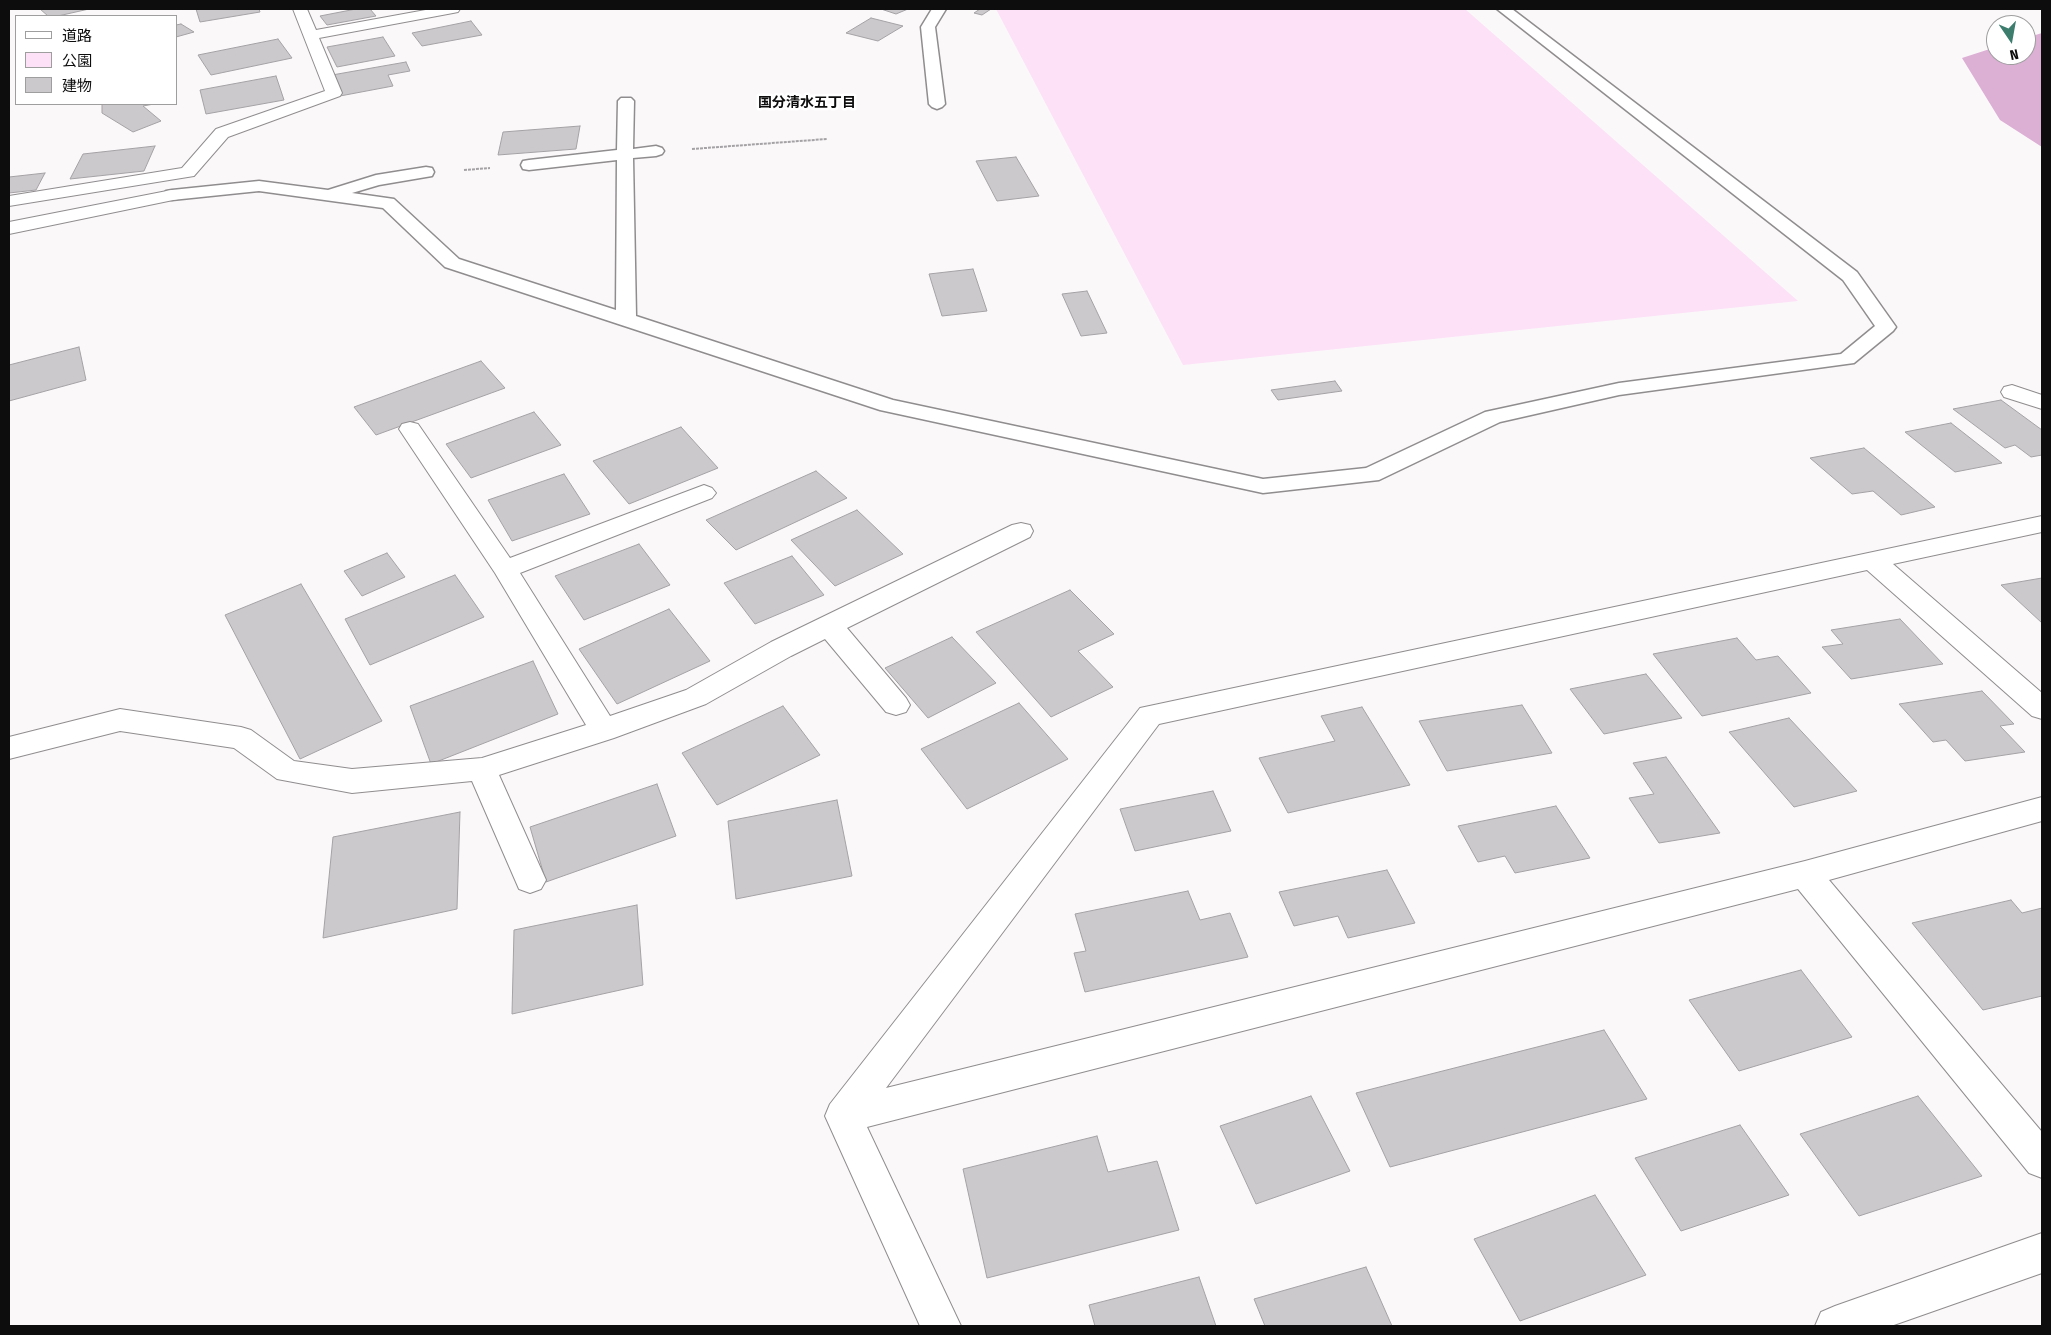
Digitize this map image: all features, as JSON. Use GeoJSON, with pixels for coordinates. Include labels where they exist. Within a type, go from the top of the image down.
{"type":"FeatureCollection","features":[{"type":"Feature","properties":{"kind":"street"},"geometry":{"type":"LineString","coordinates":[[9,200],[188,172],[222,133],[334,93],[300,9]]}},
{"type":"Feature","properties":{"kind":"street"},"geometry":{"type":"LineString","coordinates":[[311,35],[453,9]]}},
{"type":"Feature","properties":{"kind":"street"},"geometry":{"type":"LineString","coordinates":[[9,228],[172,194]]}},
{"type":"Feature","properties":{"kind":"street"},"geometry":{"type":"LineString","coordinates":[[2012,392],[2042,402]]}},
{"type":"Feature","properties":{"kind":"street"},"geometry":{"type":"LineString","coordinates":[[410,429],[505,568],[604,730]]}},
{"type":"Feature","properties":{"kind":"street"},"geometry":{"type":"LineString","coordinates":[[505,568],[704,493]]}},
{"type":"Feature","properties":{"kind":"street"},"geometry":{"type":"LineString","coordinates":[[843,1116],[1150,714],[1874,562],[2042,524]]}},
{"type":"Feature","properties":{"kind":"street"},"geometry":{"type":"LineString","coordinates":[[9,748],[120,720],[241,738],[287,771],[352,781],[482,769],[604,730],[696,697],[781,649],[1021,531]]}},
{"type":"Feature","properties":{"kind":"street"},"geometry":{"type":"LineString","coordinates":[[1874,562],[2042,709]]}},
{"type":"Feature","properties":{"kind":"street"},"geometry":{"type":"LineString","coordinates":[[829,626],[896,705]]}},
{"type":"Feature","properties":{"kind":"street"},"geometry":{"type":"LineString","coordinates":[[482,769],[530,880]]}},
{"type":"Feature","properties":{"kind":"street"},"geometry":{"type":"LineString","coordinates":[[843,1116],[1805,874],[2042,809]]}},
{"type":"Feature","properties":{"kind":"street"},"geometry":{"type":"LineString","coordinates":[[1805,874],[2042,1160]]}},
{"type":"Feature","properties":{"kind":"street"},"geometry":{"type":"LineString","coordinates":[[843,1116],[941,1326]]}},
{"type":"Feature","properties":{"kind":"street"},"geometry":{"type":"LineString","coordinates":[[1835,1326],[2042,1253]]}},
{"type":"Feature","properties":{"kind":"lane"},"geometry":{"type":"LineString","coordinates":[[937,104],[928,27],[940,9]]}},
{"type":"Feature","properties":{"kind":"lane"},"geometry":{"type":"LineString","coordinates":[[172,194],[259,186],[388,204],[452,263],[888,405],[1263,486],[1371,475],[1493,417],[1618,389],[1847,359],[1886,327],[1850,276],[1504,9]]}},
{"type":"Feature","properties":{"kind":"lane"},"geometry":{"type":"LineString","coordinates":[[626,101],[626,320]]}},
{"type":"Feature","properties":{"kind":"lane"},"geometry":{"type":"LineString","coordinates":[[529,165],[656,151]]}},
{"type":"Feature","properties":{"kind":"lane"},"geometry":{"type":"LineString","coordinates":[[329,195],[376,180],[426,172]]}},
{"type":"Feature","properties":{"kind":"path"},"geometry":{"type":"LineString","coordinates":[[656,151],[827,139]]}},
{"type":"Feature","properties":{"kind":"path"},"geometry":{"type":"LineString","coordinates":[[426,172],[529,165]]}},
{"type":"Feature","properties":{"kind":"green space"},"geometry":{"type":"Polygon","coordinates":[[[996,9],[1465,9],[1798,301],[1183,365],[996,9]]]}},
{"type":"Feature","properties":{"kind":"shaded area"},"geometry":{"type":"Polygon","coordinates":[[[2042,33],[2042,147],[2000,120],[1962,58],[1986,50],[1986,65],[2036,65],[2036,35],[2042,33]]]}},
{"type":"Feature","properties":{"kind":"building"},"geometry":{"type":"Polygon","coordinates":[[[40,9],[89,9],[62,15],[47,15],[40,9]]]}},
{"type":"Feature","properties":{"kind":"building"},"geometry":{"type":"Polygon","coordinates":[[[196,9],[259,9],[260,12],[200,22],[196,9]]]}},
{"type":"Feature","properties":{"kind":"building"},"geometry":{"type":"Polygon","coordinates":[[[356,9],[370,9],[376,16],[327,25],[320,16],[356,9]]]}},
{"type":"Feature","properties":{"kind":"building"},"geometry":{"type":"Polygon","coordinates":[[[881,9],[908,9],[896,14],[881,9]]]}},
{"type":"Feature","properties":{"kind":"building"},"geometry":{"type":"Polygon","coordinates":[[[980,9],[991,9],[982,15],[974,13],[980,9]]]}},
{"type":"Feature","properties":{"kind":"building"},"geometry":{"type":"Polygon","coordinates":[[[871,18],[903,26],[878,41],[846,33],[871,18]]]}},
{"type":"Feature","properties":{"kind":"building"},"geometry":{"type":"Polygon","coordinates":[[[471,21],[482,35],[422,46],[412,33],[471,21]]]}},
{"type":"Feature","properties":{"kind":"building"},"geometry":{"type":"Polygon","coordinates":[[[181,24],[194,32],[178,36],[178,25],[181,24]]]}},
{"type":"Feature","properties":{"kind":"building"},"geometry":{"type":"Polygon","coordinates":[[[383,37],[395,56],[337,67],[327,47],[383,37]]]}},
{"type":"Feature","properties":{"kind":"building"},"geometry":{"type":"Polygon","coordinates":[[[278,39],[292,58],[211,75],[198,55],[278,39]]]}},
{"type":"Feature","properties":{"kind":"building"},"geometry":{"type":"Polygon","coordinates":[[[406,62],[410,71],[388,75],[393,86],[340,96],[332,75],[406,62]]]}},
{"type":"Feature","properties":{"kind":"building"},"geometry":{"type":"Polygon","coordinates":[[[276,76],[284,100],[206,114],[200,90],[276,76]]]}},
{"type":"Feature","properties":{"kind":"building"},"geometry":{"type":"Polygon","coordinates":[[[102,105],[148,105],[143,106],[161,121],[133,132],[102,113],[102,105]]]}},
{"type":"Feature","properties":{"kind":"building"},"geometry":{"type":"Polygon","coordinates":[[[580,126],[576,149],[498,155],[503,132],[580,126]]]}},
{"type":"Feature","properties":{"kind":"building"},"geometry":{"type":"Polygon","coordinates":[[[155,146],[144,171],[70,179],[83,154],[155,146]]]}},
{"type":"Feature","properties":{"kind":"building"},"geometry":{"type":"Polygon","coordinates":[[[1016,157],[1039,196],[997,201],[976,161],[1016,157]]]}},
{"type":"Feature","properties":{"kind":"building"},"geometry":{"type":"Polygon","coordinates":[[[45,173],[36,190],[9,193],[9,177],[45,173]]]}},
{"type":"Feature","properties":{"kind":"building"},"geometry":{"type":"Polygon","coordinates":[[[973,269],[987,311],[942,316],[929,274],[973,269]]]}},
{"type":"Feature","properties":{"kind":"building"},"geometry":{"type":"Polygon","coordinates":[[[1087,291],[1107,333],[1081,336],[1062,294],[1087,291]]]}},
{"type":"Feature","properties":{"kind":"building"},"geometry":{"type":"Polygon","coordinates":[[[79,347],[86,380],[9,401],[9,365],[79,347]]]}},
{"type":"Feature","properties":{"kind":"building"},"geometry":{"type":"Polygon","coordinates":[[[481,361],[505,388],[376,435],[354,407],[481,361]]]}},
{"type":"Feature","properties":{"kind":"building"},"geometry":{"type":"Polygon","coordinates":[[[1335,381],[1342,391],[1278,400],[1271,390],[1335,381]]]}},
{"type":"Feature","properties":{"kind":"building"},"geometry":{"type":"Polygon","coordinates":[[[2001,400],[2042,430],[2042,455],[2031,457],[2015,445],[2005,448],[1953,409],[2001,400]]]}},
{"type":"Feature","properties":{"kind":"building"},"geometry":{"type":"Polygon","coordinates":[[[534,412],[561,445],[471,478],[446,444],[534,412]]]}},
{"type":"Feature","properties":{"kind":"building"},"geometry":{"type":"Polygon","coordinates":[[[1951,423],[2002,463],[1955,472],[1905,432],[1951,423]]]}},
{"type":"Feature","properties":{"kind":"building"},"geometry":{"type":"Polygon","coordinates":[[[681,427],[718,468],[629,504],[593,461],[681,427]]]}},
{"type":"Feature","properties":{"kind":"building"},"geometry":{"type":"Polygon","coordinates":[[[1864,448],[1935,507],[1901,515],[1873,491],[1852,494],[1810,458],[1864,448]]]}},
{"type":"Feature","properties":{"kind":"building"},"geometry":{"type":"Polygon","coordinates":[[[816,471],[847,498],[736,550],[706,520],[816,471]]]}},
{"type":"Feature","properties":{"kind":"building"},"geometry":{"type":"Polygon","coordinates":[[[564,474],[590,514],[512,541],[488,500],[564,474]]]}},
{"type":"Feature","properties":{"kind":"building"},"geometry":{"type":"Polygon","coordinates":[[[857,510],[903,554],[835,586],[791,540],[857,510]]]}},
{"type":"Feature","properties":{"kind":"building"},"geometry":{"type":"Polygon","coordinates":[[[639,544],[670,585],[584,620],[555,576],[639,544]]]}},
{"type":"Feature","properties":{"kind":"building"},"geometry":{"type":"Polygon","coordinates":[[[387,553],[405,577],[362,596],[344,571],[387,553]]]}},
{"type":"Feature","properties":{"kind":"building"},"geometry":{"type":"Polygon","coordinates":[[[792,556],[824,595],[755,624],[724,583],[792,556]]]}},
{"type":"Feature","properties":{"kind":"building"},"geometry":{"type":"Polygon","coordinates":[[[455,575],[484,617],[370,665],[345,619],[455,575]]]}},
{"type":"Feature","properties":{"kind":"building"},"geometry":{"type":"Polygon","coordinates":[[[2042,578],[2042,623],[2001,585],[2042,578]]]}},
{"type":"Feature","properties":{"kind":"building"},"geometry":{"type":"Polygon","coordinates":[[[301,584],[382,721],[300,759],[225,615],[301,584]]]}},
{"type":"Feature","properties":{"kind":"building"},"geometry":{"type":"Polygon","coordinates":[[[1070,590],[1114,634],[1078,651],[1113,687],[1051,717],[976,632],[1070,590]]]}},
{"type":"Feature","properties":{"kind":"building"},"geometry":{"type":"Polygon","coordinates":[[[669,609],[710,661],[617,704],[579,649],[669,609]]]}},
{"type":"Feature","properties":{"kind":"building"},"geometry":{"type":"Polygon","coordinates":[[[1900,619],[1943,664],[1851,679],[1822,647],[1843,644],[1831,630],[1900,619]]]}},
{"type":"Feature","properties":{"kind":"building"},"geometry":{"type":"Polygon","coordinates":[[[952,637],[996,683],[928,718],[885,668],[952,637]]]}},
{"type":"Feature","properties":{"kind":"building"},"geometry":{"type":"Polygon","coordinates":[[[1737,638],[1756,660],[1778,656],[1811,693],[1702,716],[1653,654],[1737,638]]]}},
{"type":"Feature","properties":{"kind":"building"},"geometry":{"type":"Polygon","coordinates":[[[533,661],[558,714],[431,764],[410,706],[533,661]]]}},
{"type":"Feature","properties":{"kind":"building"},"geometry":{"type":"Polygon","coordinates":[[[1646,674],[1682,718],[1604,734],[1570,689],[1646,674]]]}},
{"type":"Feature","properties":{"kind":"building"},"geometry":{"type":"Polygon","coordinates":[[[1982,691],[2014,724],[2000,726],[2025,752],[1965,761],[1946,740],[1933,742],[1899,704],[1982,691]]]}},
{"type":"Feature","properties":{"kind":"building"},"geometry":{"type":"Polygon","coordinates":[[[1019,703],[1068,759],[967,809],[921,749],[1019,703]]]}},
{"type":"Feature","properties":{"kind":"building"},"geometry":{"type":"Polygon","coordinates":[[[1522,705],[1552,753],[1447,771],[1419,721],[1522,705]]]}},
{"type":"Feature","properties":{"kind":"building"},"geometry":{"type":"Polygon","coordinates":[[[783,706],[820,755],[717,805],[682,753],[783,706]]]}},
{"type":"Feature","properties":{"kind":"building"},"geometry":{"type":"Polygon","coordinates":[[[1362,707],[1410,785],[1288,813],[1259,758],[1335,741],[1321,716],[1362,707]]]}},
{"type":"Feature","properties":{"kind":"building"},"geometry":{"type":"Polygon","coordinates":[[[1789,718],[1857,791],[1794,807],[1729,732],[1789,718]]]}},
{"type":"Feature","properties":{"kind":"building"},"geometry":{"type":"Polygon","coordinates":[[[1666,757],[1720,833],[1659,843],[1629,798],[1654,794],[1633,763],[1666,757]]]}},
{"type":"Feature","properties":{"kind":"building"},"geometry":{"type":"Polygon","coordinates":[[[657,784],[676,836],[546,882],[530,827],[657,784]]]}},
{"type":"Feature","properties":{"kind":"building"},"geometry":{"type":"Polygon","coordinates":[[[1213,791],[1231,831],[1135,851],[1120,809],[1213,791]]]}},
{"type":"Feature","properties":{"kind":"building"},"geometry":{"type":"Polygon","coordinates":[[[837,800],[852,876],[736,899],[728,821],[837,800]]]}},
{"type":"Feature","properties":{"kind":"building"},"geometry":{"type":"Polygon","coordinates":[[[1556,806],[1590,858],[1515,873],[1505,856],[1478,862],[1458,826],[1556,806]]]}},
{"type":"Feature","properties":{"kind":"building"},"geometry":{"type":"Polygon","coordinates":[[[460,812],[457,909],[323,938],[333,837],[460,812]]]}},
{"type":"Feature","properties":{"kind":"building"},"geometry":{"type":"Polygon","coordinates":[[[1387,870],[1415,923],[1348,938],[1338,916],[1294,926],[1279,892],[1387,870]]]}},
{"type":"Feature","properties":{"kind":"building"},"geometry":{"type":"Polygon","coordinates":[[[1188,891],[1200,920],[1230,913],[1248,957],[1085,992],[1074,953],[1086,951],[1075,914],[1188,891]]]}},
{"type":"Feature","properties":{"kind":"building"},"geometry":{"type":"Polygon","coordinates":[[[2011,900],[2022,913],[2042,908],[2042,996],[1983,1010],[1912,923],[2011,900]]]}},
{"type":"Feature","properties":{"kind":"building"},"geometry":{"type":"Polygon","coordinates":[[[637,905],[643,985],[512,1014],[514,930],[637,905]]]}},
{"type":"Feature","properties":{"kind":"building"},"geometry":{"type":"Polygon","coordinates":[[[1801,970],[1852,1037],[1739,1071],[1689,1000],[1801,970]]]}},
{"type":"Feature","properties":{"kind":"building"},"geometry":{"type":"Polygon","coordinates":[[[1604,1030],[1647,1099],[1390,1167],[1356,1093],[1604,1030]]]}},
{"type":"Feature","properties":{"kind":"building"},"geometry":{"type":"Polygon","coordinates":[[[1311,1096],[1350,1171],[1256,1204],[1220,1126],[1311,1096]]]}},
{"type":"Feature","properties":{"kind":"building"},"geometry":{"type":"Polygon","coordinates":[[[1918,1096],[1982,1176],[1859,1216],[1800,1134],[1918,1096]]]}},
{"type":"Feature","properties":{"kind":"building"},"geometry":{"type":"Polygon","coordinates":[[[1740,1125],[1789,1195],[1681,1231],[1635,1158],[1740,1125]]]}},
{"type":"Feature","properties":{"kind":"building"},"geometry":{"type":"Polygon","coordinates":[[[1097,1136],[1108,1172],[1157,1161],[1179,1230],[987,1278],[963,1169],[1097,1136]]]}},
{"type":"Feature","properties":{"kind":"building"},"geometry":{"type":"Polygon","coordinates":[[[1595,1195],[1646,1275],[1520,1321],[1474,1239],[1595,1195]]]}},
{"type":"Feature","properties":{"kind":"building"},"geometry":{"type":"Polygon","coordinates":[[[1366,1267],[1392,1326],[1265,1326],[1254,1299],[1366,1267]]]}},
{"type":"Feature","properties":{"kind":"building"},"geometry":{"type":"Polygon","coordinates":[[[1199,1277],[1216,1326],[1095,1326],[1089,1305],[1199,1277]]]}},
{"type":"Feature","properties":{"kind":"district","name":"国分清水五丁目"},"geometry":{"type":"Point","coordinates":[807,103]}}]}
